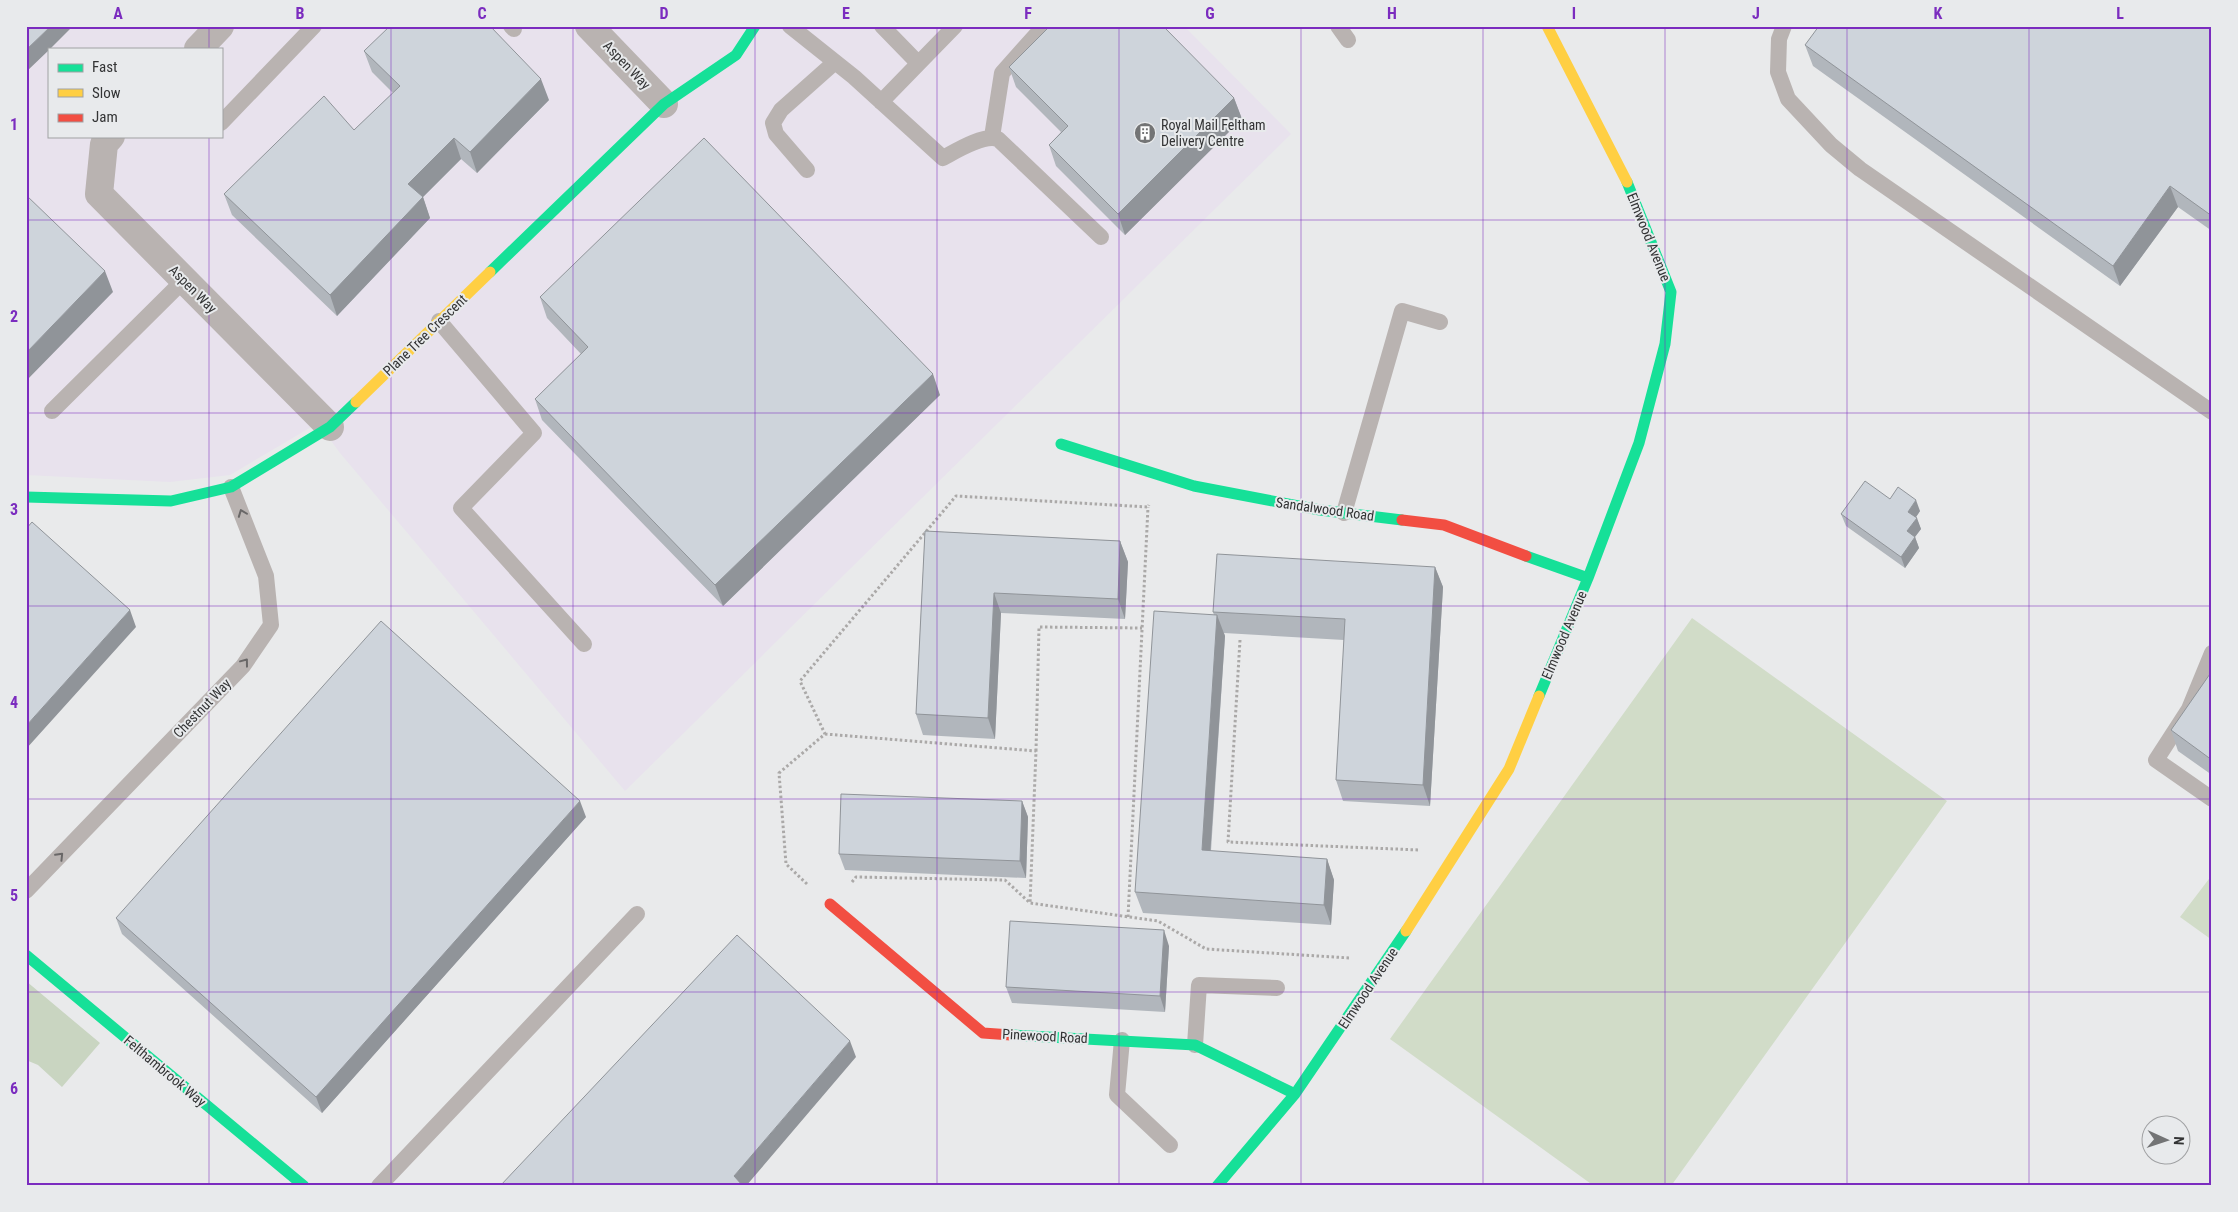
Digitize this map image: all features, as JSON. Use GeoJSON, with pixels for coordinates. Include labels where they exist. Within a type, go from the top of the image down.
{"type":"FeatureCollection","features":[{"type":"Feature","properties":{"kind":"street"},"geometry":{"type":"LineString","coordinates":[[199,48],[220,26]]}},
{"type":"Feature","properties":{"kind":"street","name":"Aspen Way"},"geometry":{"type":"LineString","coordinates":[[589,26],[664,104]]}},
{"type":"Feature","properties":{"kind":"street","name":"Plane Tree Crescent"},"geometry":{"type":"LineString","coordinates":[[26,497],[171,501],[232,487],[330,427],[664,104],[736,55],[755,26]]}},
{"type":"Feature","properties":{"kind":"street","name":"Elmwood Avenue"},"geometry":{"type":"LineString","coordinates":[[1217,1186],[1295,1094],[1388,960],[1509,769],[1588,578],[1639,443],[1665,344],[1671,292],[1627,182],[1546,26]]}},
{"type":"Feature","properties":{"kind":"street","name":"Aspen Way"},"geometry":{"type":"LineString","coordinates":[[109,138],[104,144],[99,194],[330,427]]}},
{"type":"Feature","properties":{"kind":"street","name":"Sandalwood Road"},"geometry":{"type":"LineString","coordinates":[[1061,444],[1194,486],[1344,513],[1444,525],[1588,578]]}},
{"type":"Feature","properties":{"kind":"street","name":"Pinewood Road"},"geometry":{"type":"LineString","coordinates":[[830,904],[982,1033],[1195,1045],[1295,1094]]}},
{"type":"Feature","properties":{"kind":"street","name":"Felthambrook Way"},"geometry":{"type":"LineString","coordinates":[[26,955],[304,1186]]}},
{"type":"Feature","properties":{"kind":"lane"},"geometry":{"type":"LineString","coordinates":[[222,122],[314,26]]}},
{"type":"Feature","properties":{"kind":"lane"},"geometry":{"type":"LineString","coordinates":[[790,26],[835,62],[943,158],[966,146],[992,137],[998,138],[1101,237]]}},
{"type":"Feature","properties":{"kind":"lane"},"geometry":{"type":"LineString","coordinates":[[882,26],[918,64]]}},
{"type":"Feature","properties":{"kind":"lane"},"geometry":{"type":"LineString","coordinates":[[881,102],[955,26]]}},
{"type":"Feature","properties":{"kind":"lane"},"geometry":{"type":"LineString","coordinates":[[992,137],[1002,73],[1044,26]]}},
{"type":"Feature","properties":{"kind":"lane"},"geometry":{"type":"LineString","coordinates":[[1338,26],[1348,40]]}},
{"type":"Feature","properties":{"kind":"lane"},"geometry":{"type":"LineString","coordinates":[[1784,26],[1779,39],[1778,72],[1788,99],[1831,145],[1868,174],[2212,412]]}},
{"type":"Feature","properties":{"kind":"lane"},"geometry":{"type":"LineString","coordinates":[[807,170],[776,134],[773,123],[781,110],[835,62]]}},
{"type":"Feature","properties":{"kind":"lane"},"geometry":{"type":"LineString","coordinates":[[52,411],[184,280]]}},
{"type":"Feature","properties":{"kind":"lane"},"geometry":{"type":"LineString","coordinates":[[1344,513],[1402,311],[1440,322]]}},
{"type":"Feature","properties":{"kind":"lane"},"geometry":{"type":"LineString","coordinates":[[439,321],[534,433],[461,508],[584,644]]}},
{"type":"Feature","properties":{"kind":"lane","name":"Chestnut Way"},"geometry":{"type":"LineString","coordinates":[[26,891],[243,666],[271,625],[266,576],[232,487]]}},
{"type":"Feature","properties":{"kind":"lane"},"geometry":{"type":"LineString","coordinates":[[2212,652],[2189,709],[2156,760],[2212,800]]}},
{"type":"Feature","properties":{"kind":"lane"},"geometry":{"type":"LineString","coordinates":[[379,1186],[637,914]]}},
{"type":"Feature","properties":{"kind":"lane"},"geometry":{"type":"LineString","coordinates":[[1195,1045],[1199,985],[1277,988]]}},
{"type":"Feature","properties":{"kind":"lane"},"geometry":{"type":"LineString","coordinates":[[1122,1040],[1117,1095],[1170,1145]]}},
{"type":"Feature","properties":{"kind":"path"},"geometry":{"type":"LineString","coordinates":[[1128,917],[1148,508],[1160,476]]}},
{"type":"Feature","properties":{"kind":"path"},"geometry":{"type":"LineString","coordinates":[[825,734],[800,681],[956,496],[1148,508]]}},
{"type":"Feature","properties":{"kind":"path"},"geometry":{"type":"LineString","coordinates":[[1030,903],[1036,751],[1038,627],[1142,628]]}},
{"type":"Feature","properties":{"kind":"path"},"geometry":{"type":"LineString","coordinates":[[1240,640],[1228,842],[1457,851]]}},
{"type":"Feature","properties":{"kind":"path"},"geometry":{"type":"LineString","coordinates":[[1036,751],[825,734],[778,773],[786,864],[830,904],[856,878],[1005,880],[1030,903],[1158,921],[1206,949],[1388,960]]}},
{"type":"Feature","properties":{"kind":"shaded area"},"geometry":{"type":"Polygon","coordinates":[[[26,26],[1184,26],[1291,134],[625,791],[340,453],[318,423],[230,475],[170,482],[26,475],[26,26]]]}},
{"type":"Feature","properties":{"kind":"green space"},"geometry":{"type":"Polygon","coordinates":[[[1692,618],[1947,801],[1671,1186],[1594,1186],[1390,1039],[1692,618]]]}},
{"type":"Feature","properties":{"kind":"green space"},"geometry":{"type":"Polygon","coordinates":[[[2212,875],[2212,940],[2180,917],[2212,875]]]}},
{"type":"Feature","properties":{"kind":"green space"},"geometry":{"type":"Polygon","coordinates":[[[26,981],[100,1043],[62,1087],[38,1065],[26,1060],[26,981]]]}},
{"type":"Feature","properties":{"kind":"building"},"geometry":{"type":"Polygon","coordinates":[[[26,26],[51,26],[26,50],[26,26]]]}},
{"type":"Feature","properties":{"kind":"building"},"geometry":{"type":"Polygon","coordinates":[[[390,26],[490,26],[541,79],[470,152],[454,138],[408,184],[423,197],[330,295],[224,194],[324,96],[354,130],[400,86],[364,51],[390,26]]]}},
{"type":"Feature","properties":{"kind":"building","name":"Royal Mail Feltham Delivery Centre"},"geometry":{"type":"Polygon","coordinates":[[[1050,26],[1163,26],[1234,98],[1118,214],[1049,145],[1068,126],[1009,67],[1050,26]]]}},
{"type":"Feature","properties":{"kind":"building"},"geometry":{"type":"Polygon","coordinates":[[[1819,26],[2212,26],[2212,216],[2170,186],[2113,266],[1805,45],[1819,26]]]}},
{"type":"Feature","properties":{"kind":"building"},"geometry":{"type":"Polygon","coordinates":[[[704,138],[933,374],[715,585],[535,399],[588,347],[540,297],[704,138]]]}},
{"type":"Feature","properties":{"kind":"building"},"geometry":{"type":"Polygon","coordinates":[[[26,195],[105,271],[26,353],[26,195]]]}},
{"type":"Feature","properties":{"kind":"building"},"geometry":{"type":"Polygon","coordinates":[[[1865,481],[1890,499],[1898,487],[1916,500],[1908,512],[1917,518],[1907,531],[1915,537],[1901,557],[1841,514],[1865,481]]]}},
{"type":"Feature","properties":{"kind":"building"},"geometry":{"type":"Polygon","coordinates":[[[32,522],[130,610],[26,726],[26,529],[32,522]]]}},
{"type":"Feature","properties":{"kind":"building"},"geometry":{"type":"Polygon","coordinates":[[[925,531],[1120,541],[1118,599],[994,593],[988,718],[916,714],[925,531]]]}},
{"type":"Feature","properties":{"kind":"building"},"geometry":{"type":"Polygon","coordinates":[[[1217,554],[1435,567],[1423,785],[1336,780],[1345,619],[1213,612],[1217,554]]]}},
{"type":"Feature","properties":{"kind":"building"},"geometry":{"type":"Polygon","coordinates":[[[1154,611],[1217,615],[1202,850],[1327,859],[1324,905],[1135,892],[1154,611]]]}},
{"type":"Feature","properties":{"kind":"building"},"geometry":{"type":"Polygon","coordinates":[[[381,621],[580,801],[316,1097],[116,918],[381,621]]]}},
{"type":"Feature","properties":{"kind":"building"},"geometry":{"type":"Polygon","coordinates":[[[2212,671],[2212,760],[2171,730],[2212,671]]]}},
{"type":"Feature","properties":{"kind":"building"},"geometry":{"type":"Polygon","coordinates":[[[841,794],[1022,801],[1020,861],[839,854],[841,794]]]}},
{"type":"Feature","properties":{"kind":"building"},"geometry":{"type":"Polygon","coordinates":[[[1010,921],[1164,930],[1160,996],[1006,987],[1010,921]]]}},
{"type":"Feature","properties":{"kind":"building"},"geometry":{"type":"Polygon","coordinates":[[[737,935],[850,1041],[734,1176],[743,1186],[500,1186],[737,935]]]}},
{"type":"Feature","properties":{"kind":"traffic: fast"},"geometry":{"type":"LineString","coordinates":[[490,272],[664,104],[736,55],[755,26]]}},
{"type":"Feature","properties":{"kind":"traffic: fast"},"geometry":{"type":"LineString","coordinates":[[1539,696],[1588,578],[1639,443],[1665,344],[1671,292],[1627,182]]}},
{"type":"Feature","properties":{"kind":"traffic: fast"},"geometry":{"type":"LineString","coordinates":[[26,497],[171,501],[231,487],[330,427],[356,402]]}},
{"type":"Feature","properties":{"kind":"traffic: fast"},"geometry":{"type":"LineString","coordinates":[[1061,444],[1194,486],[1320,510],[1402,520]]}},
{"type":"Feature","properties":{"kind":"traffic: fast"},"geometry":{"type":"LineString","coordinates":[[1526,556],[1588,578]]}},
{"type":"Feature","properties":{"kind":"traffic: fast"},"geometry":{"type":"LineString","coordinates":[[1217,1186],[1295,1094],[1406,931]]}},
{"type":"Feature","properties":{"kind":"traffic: fast"},"geometry":{"type":"LineString","coordinates":[[26,955],[304,1186]]}},
{"type":"Feature","properties":{"kind":"traffic: fast"},"geometry":{"type":"LineString","coordinates":[[1011,1035],[1195,1045],[1295,1094]]}},
{"type":"Feature","properties":{"kind":"traffic: slow"},"geometry":{"type":"LineString","coordinates":[[1547,26],[1627,182]]}},
{"type":"Feature","properties":{"kind":"traffic: slow"},"geometry":{"type":"LineString","coordinates":[[356,402],[490,272]]}},
{"type":"Feature","properties":{"kind":"traffic: slow"},"geometry":{"type":"LineString","coordinates":[[1406,931],[1509,769],[1539,696]]}},
{"type":"Feature","properties":{"kind":"traffic: jam"},"geometry":{"type":"LineString","coordinates":[[1402,520],[1444,525],[1526,556]]}},
{"type":"Feature","properties":{"kind":"traffic: jam"},"geometry":{"type":"LineString","coordinates":[[830,904],[983,1033],[1011,1035]]}},
{"type":"Feature","properties":{"kind":"place","name":"Royal Mail Feltham Delivery Centre"},"geometry":{"type":"Point","coordinates":[1145,133]}}]}
